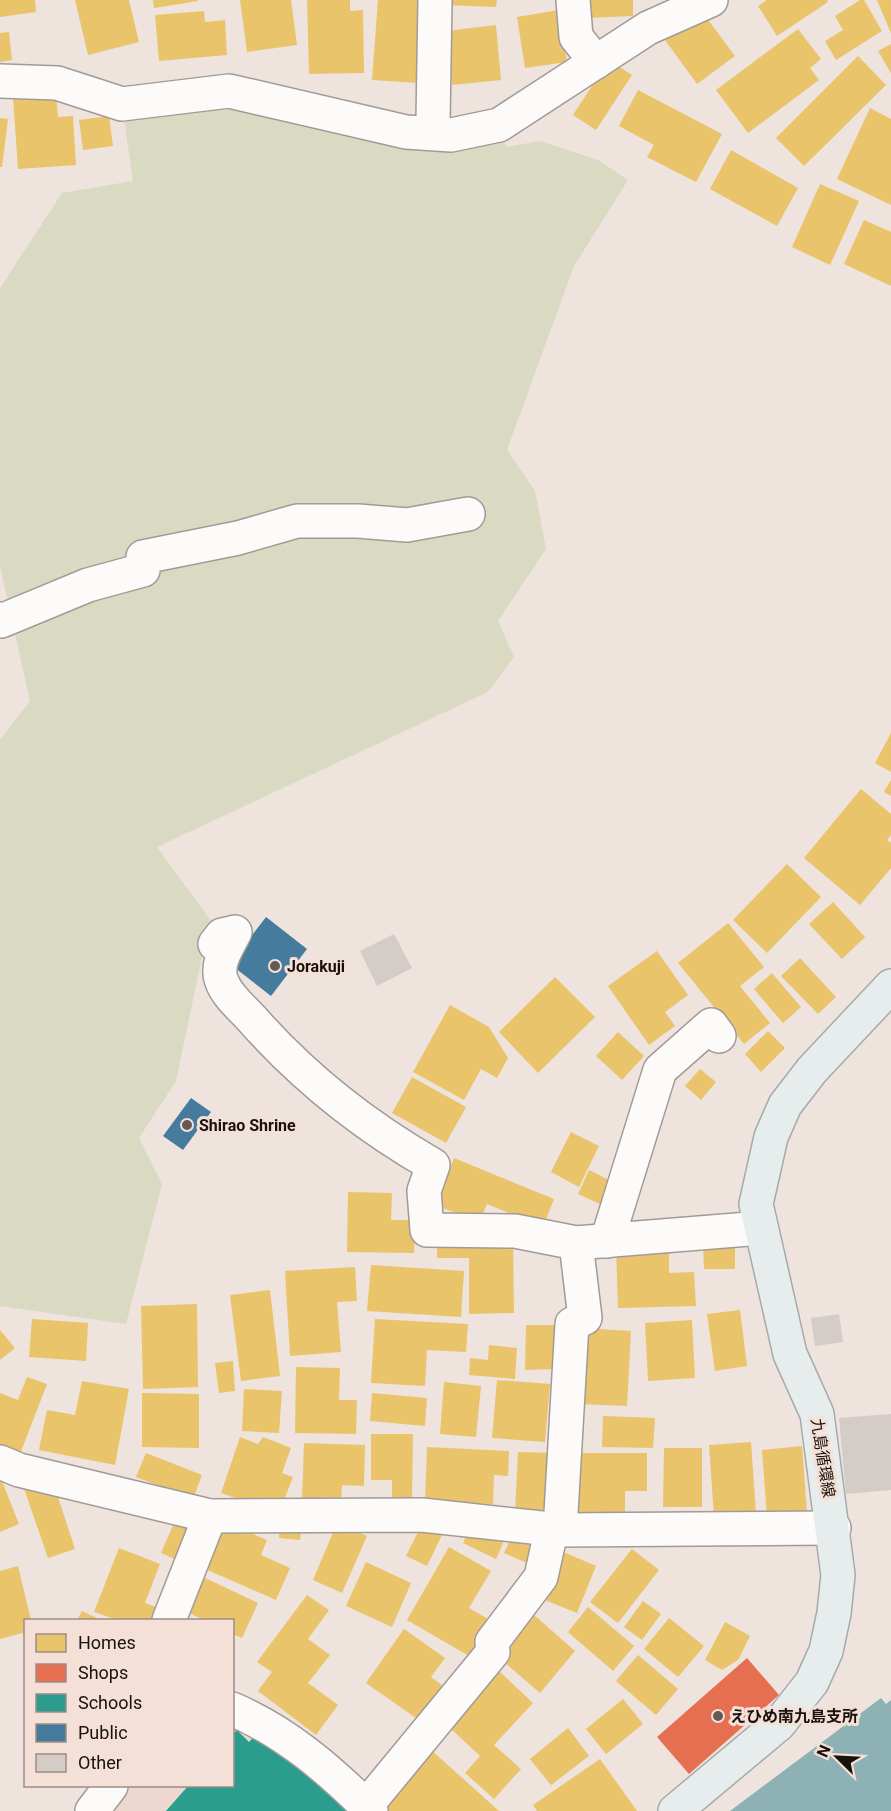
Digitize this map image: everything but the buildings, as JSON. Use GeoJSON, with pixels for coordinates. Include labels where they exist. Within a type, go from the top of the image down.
{"type":"FeatureCollection","features":[{"type":"Feature","properties":{"kind":"main road","name":"九島循環線"},"geometry":{"type":"LineString","coordinates":[[675,1811],[779,1724],[812,1682],[826,1651],[834,1613],[838,1575],[834,1528],[817,1414],[790,1354],[756,1204],[771,1137],[785,1105],[812,1070],[891,987]]}},
{"type":"Feature","properties":{"kind":"street"},"geometry":{"type":"LineString","coordinates":[[434,121],[435,0]]}},
{"type":"Feature","properties":{"kind":"street"},"geometry":{"type":"LineString","coordinates":[[573,0],[576,37],[596,62]]}},
{"type":"Feature","properties":{"kind":"street"},"geometry":{"type":"LineString","coordinates":[[0,81],[57,83],[122,104],[156,98],[229,91],[406,132],[451,135],[499,125],[648,28],[711,0]]}},
{"type":"Feature","properties":{"kind":"street"},"geometry":{"type":"LineString","coordinates":[[0,619],[1,621],[88,585],[144,570],[143,557],[238,538],[297,521],[358,521],[406,525],[468,514]]}},
{"type":"Feature","properties":{"kind":"street"},"geometry":{"type":"LineString","coordinates":[[215,944],[222,935],[235,932],[222,960],[221,980],[228,993],[285,1056],[382,1136],[433,1165],[423,1191],[427,1230],[515,1231],[591,1242],[761,1228]]}},
{"type":"Feature","properties":{"kind":"street"},"geometry":{"type":"LineString","coordinates":[[234,1710],[261,1721],[310,1754],[369,1809],[493,1652],[492,1642],[541,1578],[556,1528],[572,1324],[585,1318],[591,1242],[660,1070],[711,1025],[719,1036]]}},
{"type":"Feature","properties":{"kind":"street"},"geometry":{"type":"LineString","coordinates":[[0,1461],[19,1470],[210,1516],[422,1515],[556,1528],[834,1528]]}},
{"type":"Feature","properties":{"kind":"street"},"geometry":{"type":"LineString","coordinates":[[170,1619],[210,1516]]}},
{"type":"Feature","properties":{"kind":"street"},"geometry":{"type":"LineString","coordinates":[[92,1811],[110,1787]]}},
{"type":"Feature","properties":{"kind":"shaded area"},"geometry":{"type":"Polygon","coordinates":[[[234,1721],[349,1811],[110,1811],[126,1787],[234,1787],[234,1721]]]}},
{"type":"Feature","properties":{"kind":"green space"},"geometry":{"type":"Polygon","coordinates":[[[229,91],[406,132],[499,125],[506,147],[540,141],[598,160],[628,180],[574,266],[507,450],[535,491],[546,549],[498,621],[514,657],[488,692],[157,847],[214,925],[204,947],[176,1081],[139,1138],[162,1184],[126,1324],[0,1306],[0,740],[30,701],[0,566],[0,288],[62,193],[133,181],[122,104],[229,91]]]}},
{"type":"Feature","properties":{"kind":"water"},"geometry":{"type":"Polygon","coordinates":[[[881,1698],[886,1704],[891,1700],[891,1811],[730,1811],[881,1698]]]}},
{"type":"Feature","properties":{"kind":"place","name":"Jorakuji"},"geometry":{"type":"Point","coordinates":[275,966]}},
{"type":"Feature","properties":{"kind":"place","name":"Shirao Shrine"},"geometry":{"type":"Point","coordinates":[187,1125]}},
{"type":"Feature","properties":{"kind":"place","name":"えひめ南九島支所"},"geometry":{"type":"Point","coordinates":[718,1716]}}]}
